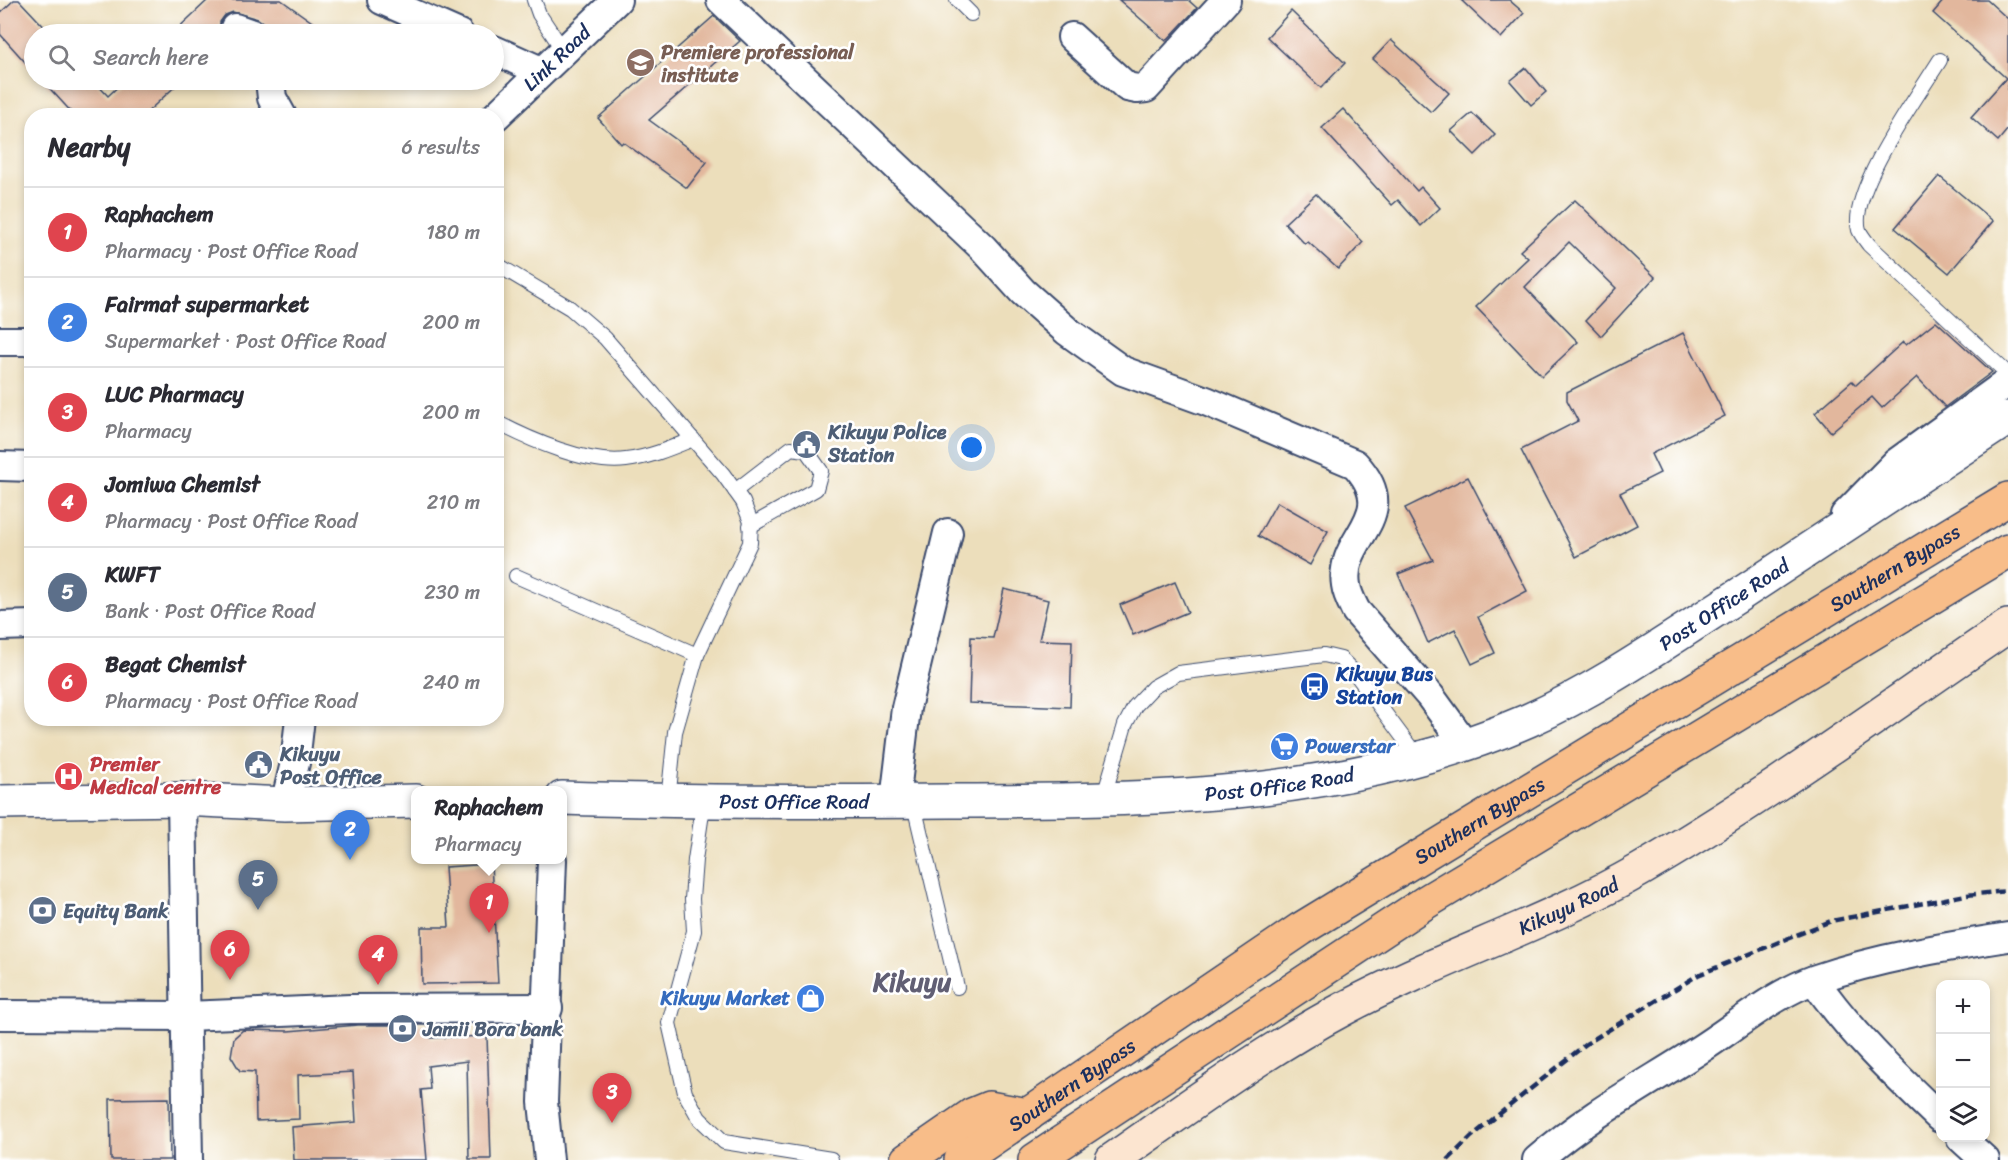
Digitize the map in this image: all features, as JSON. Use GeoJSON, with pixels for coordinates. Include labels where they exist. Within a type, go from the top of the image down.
{"type":"FeatureCollection","features":[{"type":"Feature","properties":{"kind":"highway","name":"Southern Bypass"},"geometry":{"type":"LineString","coordinates":[[962,1160],[1300,929],[2008,500]]}},
{"type":"Feature","properties":{"kind":"highway","name":"Southern Bypass"},"geometry":{"type":"LineString","coordinates":[[1035,1160],[1426,902],[2008,551]]}},
{"type":"Feature","properties":{"kind":"highway"},"geometry":{"type":"LineString","coordinates":[[907,1160],[972,1114],[989,1108],[1028,1115]]}},
{"type":"Feature","properties":{"kind":"main road","name":"Kikuyu Road"},"geometry":{"type":"LineString","coordinates":[[1112,1160],[1238,1074],[1347,1006],[1597,894],[1640,870],[1807,763],[2008,626]]}},
{"type":"Feature","properties":{"kind":"street"},"geometry":{"type":"LineString","coordinates":[[382,0],[436,24]]}},
{"type":"Feature","properties":{"kind":"street","name":"Link Road"},"geometry":{"type":"LineString","coordinates":[[504,108],[617,0]]}},
{"type":"Feature","properties":{"kind":"street"},"geometry":{"type":"LineString","coordinates":[[722,0],[983,248],[1023,292],[1094,352],[1123,370],[1206,401],[1355,464],[1365,475],[1374,492],[1374,506],[1346,572],[1348,595],[1356,611],[1430,696],[1465,744]]}},
{"type":"Feature","properties":{"kind":"street"},"geometry":{"type":"LineString","coordinates":[[1072,37],[1127,87],[1146,88],[1226,0]]}},
{"type":"Feature","properties":{"kind":"street"},"geometry":{"type":"LineString","coordinates":[[504,54],[541,71]]}},
{"type":"Feature","properties":{"kind":"street"},"geometry":{"type":"LineString","coordinates":[[271,90],[272,98],[278,108]]}},
{"type":"Feature","properties":{"kind":"street"},"geometry":{"type":"LineString","coordinates":[[0,341],[24,341]]}},
{"type":"Feature","properties":{"kind":"street"},"geometry":{"type":"LineString","coordinates":[[1817,544],[1896,463],[2008,381]]}},
{"type":"Feature","properties":{"kind":"street","name":"Post Office Road"},"geometry":{"type":"LineString","coordinates":[[567,798],[668,801],[1103,799],[1214,794],[1327,780],[1420,760],[1531,719],[1602,680],[1674,638],[2008,418]]}},
{"type":"Feature","properties":{"kind":"street"},"geometry":{"type":"LineString","coordinates":[[0,466],[24,466]]}},
{"type":"Feature","properties":{"kind":"street"},"geometry":{"type":"LineString","coordinates":[[904,801],[906,708],[948,533]]}},
{"type":"Feature","properties":{"kind":"street"},"geometry":{"type":"LineString","coordinates":[[0,626],[24,625]]}},
{"type":"Feature","properties":{"kind":"street"},"geometry":{"type":"LineString","coordinates":[[285,804],[295,763],[299,726]]}},
{"type":"Feature","properties":{"kind":"street"},"geometry":{"type":"LineString","coordinates":[[182,799],[188,1160]]}},
{"type":"Feature","properties":{"kind":"street"},"geometry":{"type":"LineString","coordinates":[[0,802],[182,799],[285,804],[411,801]]}},
{"type":"Feature","properties":{"kind":"street"},"geometry":{"type":"LineString","coordinates":[[549,1160],[543,1102],[552,864]]}},
{"type":"Feature","properties":{"kind":"street"},"geometry":{"type":"LineString","coordinates":[[1537,1160],[1599,1110],[1700,1050],[1763,1006],[1814,980],[1861,966],[2008,937]]}},
{"type":"Feature","properties":{"kind":"street"},"geometry":{"type":"LineString","coordinates":[[1814,980],[1839,1017],[1862,1043],[1936,1113]]}},
{"type":"Feature","properties":{"kind":"street"},"geometry":{"type":"LineString","coordinates":[[0,1016],[187,1016],[350,1009],[548,1008]]}},
{"type":"Feature","properties":{"kind":"street"},"geometry":{"type":"LineString","coordinates":[[1966,1142],[1985,1160]]}},
{"type":"Feature","properties":{"kind":"lane"},"geometry":{"type":"LineString","coordinates":[[534,0],[539,14],[563,50]]}},
{"type":"Feature","properties":{"kind":"lane"},"geometry":{"type":"LineString","coordinates":[[957,0],[970,14]]}},
{"type":"Feature","properties":{"kind":"lane"},"geometry":{"type":"LineString","coordinates":[[1940,60],[1879,158],[1862,198],[1858,229],[1869,246],[2008,374]]}},
{"type":"Feature","properties":{"kind":"lane"},"geometry":{"type":"LineString","coordinates":[[504,269],[570,308],[605,338],[693,439],[743,502],[750,526],[750,543],[697,655],[675,732],[668,801]]}},
{"type":"Feature","properties":{"kind":"lane"},"geometry":{"type":"LineString","coordinates":[[504,426],[531,440],[582,455],[623,460],[657,453],[693,439]]}},
{"type":"Feature","properties":{"kind":"lane"},"geometry":{"type":"LineString","coordinates":[[735,491],[791,448],[806,450],[821,471],[816,489],[750,526]]}},
{"type":"Feature","properties":{"kind":"lane"},"geometry":{"type":"LineString","coordinates":[[516,576],[697,655]]}},
{"type":"Feature","properties":{"kind":"lane"},"geometry":{"type":"LineString","coordinates":[[1103,799],[1125,725],[1135,706],[1153,687],[1178,673],[1324,655],[1341,659],[1355,673],[1420,760]]}},
{"type":"Feature","properties":{"kind":"lane"},"geometry":{"type":"LineString","coordinates":[[704,800],[692,899],[694,931],[669,1023],[685,1093],[699,1118],[724,1142],[831,1159]]}},
{"type":"Feature","properties":{"kind":"lane"},"geometry":{"type":"LineString","coordinates":[[904,801],[957,987]]}},
{"type":"Feature","properties":{"kind":"building"},"geometry":{"type":"Polygon","coordinates":[[[14,0],[19,0],[42,24],[24,24],[24,61],[0,34],[0,13],[14,0]]]}},
{"type":"Feature","properties":{"kind":"building"},"geometry":{"type":"Polygon","coordinates":[[[208,0],[281,0],[315,24],[265,24],[258,19],[233,12],[225,15],[220,24],[183,24],[208,0]]]}},
{"type":"Feature","properties":{"kind":"building"},"geometry":{"type":"Polygon","coordinates":[[[1119,0],[1188,0],[1197,8],[1166,41],[1119,0]]]}},
{"type":"Feature","properties":{"kind":"building"},"geometry":{"type":"Polygon","coordinates":[[[1461,0],[1509,0],[1524,13],[1501,38],[1461,0]]]}},
{"type":"Feature","properties":{"kind":"building"},"geometry":{"type":"Polygon","coordinates":[[[1944,0],[1987,0],[2008,19],[2008,129],[1998,141],[1971,117],[2006,78],[1933,13],[1944,0]]]}},
{"type":"Feature","properties":{"kind":"building"},"geometry":{"type":"Polygon","coordinates":[[[1291,11],[1345,63],[1321,88],[1267,37],[1291,11]]]}},
{"type":"Feature","properties":{"kind":"building"},"geometry":{"type":"Polygon","coordinates":[[[714,16],[740,41],[649,120],[707,162],[687,188],[623,142],[621,144],[598,118],[714,16]]]}},
{"type":"Feature","properties":{"kind":"building"},"geometry":{"type":"Polygon","coordinates":[[[1391,40],[1449,93],[1431,112],[1373,59],[1391,40]]]}},
{"type":"Feature","properties":{"kind":"building"},"geometry":{"type":"Polygon","coordinates":[[[1526,68],[1546,92],[1531,105],[1510,81],[1526,68]]]}},
{"type":"Feature","properties":{"kind":"building"},"geometry":{"type":"Polygon","coordinates":[[[51,90],[102,90],[108,96],[114,90],[171,90],[152,108],[68,108],[51,90]]]}},
{"type":"Feature","properties":{"kind":"building"},"geometry":{"type":"Polygon","coordinates":[[[1343,109],[1417,191],[1421,187],[1440,208],[1421,226],[1398,200],[1392,205],[1322,128],[1343,109]]]}},
{"type":"Feature","properties":{"kind":"building"},"geometry":{"type":"Polygon","coordinates":[[[1472,113],[1495,135],[1475,155],[1451,131],[1472,113]]]}},
{"type":"Feature","properties":{"kind":"building"},"geometry":{"type":"Polygon","coordinates":[[[1939,176],[1993,221],[1949,273],[1895,228],[1939,176]]]}},
{"type":"Feature","properties":{"kind":"building"},"geometry":{"type":"Polygon","coordinates":[[[1316,194],[1363,242],[1338,269],[1308,242],[1305,244],[1285,223],[1316,194]]]}},
{"type":"Feature","properties":{"kind":"building"},"geometry":{"type":"Polygon","coordinates":[[[1575,200],[1655,277],[1601,336],[1586,320],[1616,288],[1569,242],[1525,287],[1578,342],[1542,376],[1476,307],[1528,258],[1520,251],[1575,200]]]}},
{"type":"Feature","properties":{"kind":"building"},"geometry":{"type":"Polygon","coordinates":[[[1936,321],[1992,372],[1945,407],[1917,377],[1882,408],[1872,397],[1831,432],[1815,413],[1852,381],[1856,385],[1903,342],[1906,345],[1936,321]]]}},
{"type":"Feature","properties":{"kind":"building"},"geometry":{"type":"Polygon","coordinates":[[[1683,333],[1725,416],[1651,454],[1660,473],[1620,493],[1637,525],[1576,557],[1521,450],[1578,421],[1567,400],[1567,392],[1683,333]]]}},
{"type":"Feature","properties":{"kind":"building"},"geometry":{"type":"Polygon","coordinates":[[[1468,477],[1527,591],[1478,617],[1495,653],[1472,664],[1455,629],[1428,643],[1398,574],[1433,560],[1405,508],[1468,477]]]}},
{"type":"Feature","properties":{"kind":"building"},"geometry":{"type":"Polygon","coordinates":[[[1277,502],[1328,531],[1310,565],[1258,536],[1277,502]]]}},
{"type":"Feature","properties":{"kind":"building"},"geometry":{"type":"Polygon","coordinates":[[[1175,582],[1188,612],[1133,635],[1120,605],[1175,582]]]}},
{"type":"Feature","properties":{"kind":"building"},"geometry":{"type":"Polygon","coordinates":[[[1004,589],[1048,600],[1039,640],[1072,641],[1070,707],[969,703],[971,637],[993,638],[1004,589]]]}},
{"type":"Feature","properties":{"kind":"building"},"geometry":{"type":"Polygon","coordinates":[[[491,864],[498,983],[422,984],[421,927],[449,927],[445,867],[491,864]]]}},
{"type":"Feature","properties":{"kind":"building"},"geometry":{"type":"Polygon","coordinates":[[[358,1025],[429,1025],[431,1038],[487,1036],[491,1159],[469,1159],[467,1061],[428,1066],[430,1089],[421,1090],[427,1160],[294,1160],[292,1127],[356,1122],[353,1072],[298,1075],[299,1119],[256,1121],[255,1072],[240,1071],[231,1056],[234,1038],[243,1030],[288,1031],[358,1025]]]}},
{"type":"Feature","properties":{"kind":"building"},"geometry":{"type":"Polygon","coordinates":[[[169,1098],[170,1160],[111,1160],[110,1099],[169,1098]]]}},
{"type":"Feature","properties":{"kind":"railway"},"geometry":{"type":"LineString","coordinates":[[1448,1160],[1471,1137],[1586,1044],[1698,975],[1831,921],[1966,895],[2008,891]]}},
{"type":"Feature","properties":{"kind":"place","name":"Premiere professional institute"},"geometry":{"type":"Point","coordinates":[640,63]}},
{"type":"Feature","properties":{"kind":"place","name":"Kikuyu Police Station"},"geometry":{"type":"Point","coordinates":[807,444]}},
{"type":"Feature","properties":{"kind":"place","name":"Kikuyu Bus Station"},"geometry":{"type":"Point","coordinates":[1315,686]}},
{"type":"Feature","properties":{"kind":"place","name":"Powerstar"},"geometry":{"type":"Point","coordinates":[1284,746]}},
{"type":"Feature","properties":{"kind":"place","name":"Kikuyu Post Office"},"geometry":{"type":"Point","coordinates":[259,765]}},
{"type":"Feature","properties":{"kind":"place","name":"Premier Medical centre"},"geometry":{"type":"Point","coordinates":[69,776]}},
{"type":"Feature","properties":{"kind":"place","name":"Fairmat supermarket"},"geometry":{"type":"Point","coordinates":[350,860]}},
{"type":"Feature","properties":{"kind":"place","name":"KWFT"},"geometry":{"type":"Point","coordinates":[258,910]}},
{"type":"Feature","properties":{"kind":"place","name":"Equity Bank"},"geometry":{"type":"Point","coordinates":[42,911]}},
{"type":"Feature","properties":{"kind":"place","name":"Raphachem"},"geometry":{"type":"Point","coordinates":[489,933]}},
{"type":"Feature","properties":{"kind":"place","name":"Begat Chemist"},"geometry":{"type":"Point","coordinates":[230,980]}},
{"type":"Feature","properties":{"kind":"place","name":"Jomiwa Chemist"},"geometry":{"type":"Point","coordinates":[378,985]}},
{"type":"Feature","properties":{"kind":"place","name":"Kikuyu Market"},"geometry":{"type":"Point","coordinates":[811,998]}},
{"type":"Feature","properties":{"kind":"place","name":"Jamii Bora bank"},"geometry":{"type":"Point","coordinates":[402,1029]}},
{"type":"Feature","properties":{"kind":"place","name":"LUC Pharmacy"},"geometry":{"type":"Point","coordinates":[612,1123]}},
{"type":"Feature","properties":{"kind":"district","name":"Kikuyu"},"geometry":{"type":"Point","coordinates":[912,982]}}]}
